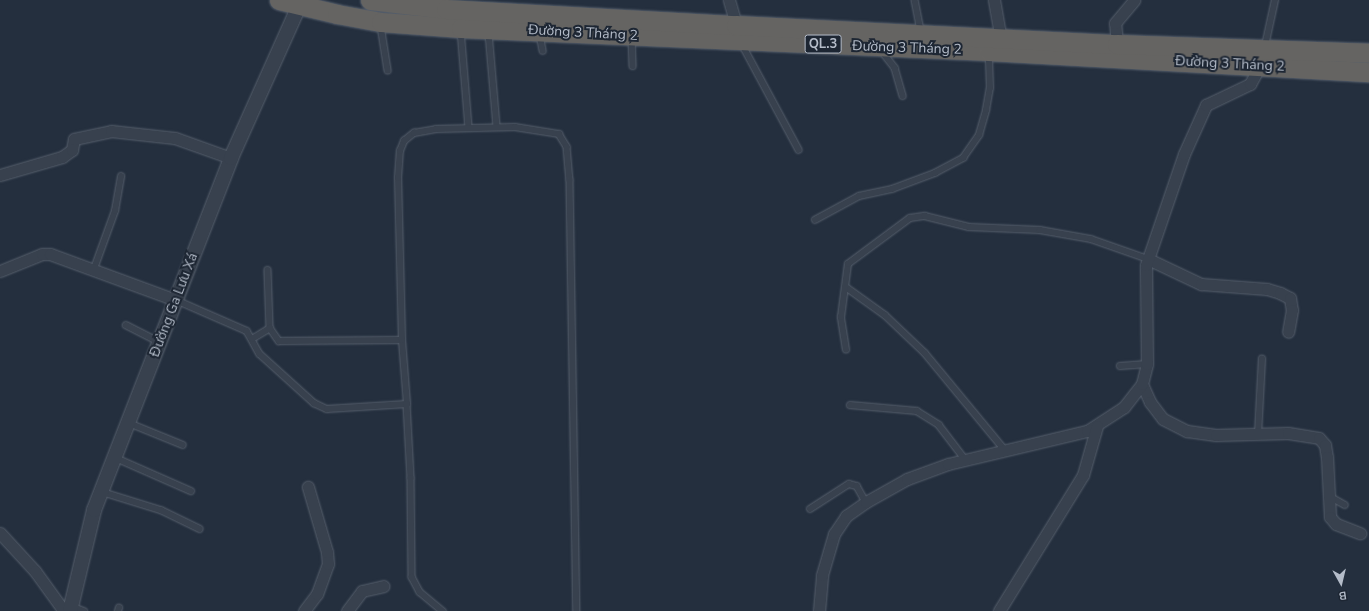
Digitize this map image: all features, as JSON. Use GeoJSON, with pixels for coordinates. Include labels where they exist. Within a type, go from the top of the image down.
{"type":"FeatureCollection","features":[{"type":"Feature","properties":{"kind":"highway","name":"Đường 3 Tháng 2"},"geometry":{"type":"LineString","coordinates":[[377,1],[446,9],[738,32],[878,47],[994,42],[1265,48],[1369,53]]}},
{"type":"Feature","properties":{"kind":"highway","name":"Đường 3 Tháng 2"},"geometry":{"type":"LineString","coordinates":[[287,2],[381,22],[461,28],[632,35],[738,32],[922,34],[1260,66],[1369,72]]}},
{"type":"Feature","properties":{"kind":"highway"},"geometry":{"type":"LineString","coordinates":[[1260,66],[1265,48]]}},
{"type":"Feature","properties":{"kind":"street"},"geometry":{"type":"LineString","coordinates":[[729,0],[738,32]]}},
{"type":"Feature","properties":{"kind":"street"},"geometry":{"type":"LineString","coordinates":[[994,0],[994,42]]}},
{"type":"Feature","properties":{"kind":"street"},"geometry":{"type":"LineString","coordinates":[[1117,44],[1115,23],[1134,0]]}},
{"type":"Feature","properties":{"kind":"street","name":"Đường Ga Lưu Xá"},"geometry":{"type":"LineString","coordinates":[[73,610],[94,510],[130,423],[159,341],[231,158],[287,2]]}},
{"type":"Feature","properties":{"kind":"street"},"geometry":{"type":"LineString","coordinates":[[820,611],[822,575],[834,534],[846,516],[866,502],[907,479],[965,459],[1086,431],[1097,426],[1124,407],[1142,384],[1147,364],[1148,259],[1184,154],[1206,105],[1250,84],[1260,66]]}},
{"type":"Feature","properties":{"kind":"street"},"geometry":{"type":"LineString","coordinates":[[0,175],[62,157],[72,150],[74,139],[111,131],[175,138],[231,158]]}},
{"type":"Feature","properties":{"kind":"street"},"geometry":{"type":"LineString","coordinates":[[0,271],[42,254],[50,254],[94,268],[176,300]]}},
{"type":"Feature","properties":{"kind":"street"},"geometry":{"type":"LineString","coordinates":[[1148,259],[1201,284],[1267,289],[1290,298],[1292,310],[1288,332]]}},
{"type":"Feature","properties":{"kind":"street"},"geometry":{"type":"LineString","coordinates":[[1142,384],[1150,402],[1163,419],[1187,431],[1216,435],[1288,433],[1319,438],[1325,445],[1329,513],[1333,521],[1360,533]]}},
{"type":"Feature","properties":{"kind":"street"},"geometry":{"type":"LineString","coordinates":[[999,611],[1083,475],[1097,426]]}},
{"type":"Feature","properties":{"kind":"street"},"geometry":{"type":"LineString","coordinates":[[304,611],[317,594],[328,564],[327,552],[308,487]]}},
{"type":"Feature","properties":{"kind":"street"},"geometry":{"type":"LineString","coordinates":[[0,533],[73,610]]}},
{"type":"Feature","properties":{"kind":"street"},"geometry":{"type":"LineString","coordinates":[[347,611],[362,591],[383,586]]}},
{"type":"Feature","properties":{"kind":"lane"},"geometry":{"type":"LineString","coordinates":[[914,0],[922,34]]}},
{"type":"Feature","properties":{"kind":"lane"},"geometry":{"type":"LineString","coordinates":[[1265,48],[1275,0]]}},
{"type":"Feature","properties":{"kind":"lane"},"geometry":{"type":"LineString","coordinates":[[381,22],[388,70]]}},
{"type":"Feature","properties":{"kind":"lane"},"geometry":{"type":"LineString","coordinates":[[461,28],[469,128]]}},
{"type":"Feature","properties":{"kind":"lane"},"geometry":{"type":"LineString","coordinates":[[489,29],[497,126]]}},
{"type":"Feature","properties":{"kind":"lane"},"geometry":{"type":"LineString","coordinates":[[539,31],[543,50]]}},
{"type":"Feature","properties":{"kind":"lane"},"geometry":{"type":"LineString","coordinates":[[738,32],[799,150]]}},
{"type":"Feature","properties":{"kind":"lane"},"geometry":{"type":"LineString","coordinates":[[632,35],[633,66]]}},
{"type":"Feature","properties":{"kind":"lane"},"geometry":{"type":"LineString","coordinates":[[815,220],[859,196],[892,189],[928,176],[963,158],[979,135],[986,110],[990,88],[994,42]]}},
{"type":"Feature","properties":{"kind":"lane"},"geometry":{"type":"LineString","coordinates":[[878,47],[895,68],[903,96]]}},
{"type":"Feature","properties":{"kind":"lane"},"geometry":{"type":"LineString","coordinates":[[443,611],[420,592],[412,577],[412,478],[402,340],[400,151],[404,141],[414,133],[436,129],[497,126],[545,130],[559,134],[567,147],[577,611]]}},
{"type":"Feature","properties":{"kind":"lane"},"geometry":{"type":"LineString","coordinates":[[94,268],[115,211],[121,178]]}},
{"type":"Feature","properties":{"kind":"lane"},"geometry":{"type":"LineString","coordinates":[[846,350],[841,317],[848,264],[858,254],[875,246],[910,218],[925,216],[969,227],[1040,230],[1091,239],[1148,259]]}},
{"type":"Feature","properties":{"kind":"lane"},"geometry":{"type":"LineString","coordinates":[[268,270],[270,328],[279,341],[402,340]]}},
{"type":"Feature","properties":{"kind":"lane"},"geometry":{"type":"LineString","coordinates":[[846,287],[885,315],[925,353],[1006,450]]}},
{"type":"Feature","properties":{"kind":"lane"},"geometry":{"type":"LineString","coordinates":[[176,300],[235,324],[247,331],[260,354],[314,403],[327,409],[407,404]]}},
{"type":"Feature","properties":{"kind":"lane"},"geometry":{"type":"LineString","coordinates":[[126,325],[159,341]]}},
{"type":"Feature","properties":{"kind":"lane"},"geometry":{"type":"LineString","coordinates":[[252,339],[270,328]]}},
{"type":"Feature","properties":{"kind":"lane"},"geometry":{"type":"LineString","coordinates":[[1258,435],[1262,359]]}},
{"type":"Feature","properties":{"kind":"lane"},"geometry":{"type":"LineString","coordinates":[[1120,366],[1147,364]]}},
{"type":"Feature","properties":{"kind":"lane"},"geometry":{"type":"LineString","coordinates":[[850,405],[917,411],[939,425],[965,459]]}},
{"type":"Feature","properties":{"kind":"lane"},"geometry":{"type":"LineString","coordinates":[[130,423],[183,445]]}},
{"type":"Feature","properties":{"kind":"lane"},"geometry":{"type":"LineString","coordinates":[[116,458],[191,491]]}},
{"type":"Feature","properties":{"kind":"lane"},"geometry":{"type":"LineString","coordinates":[[810,509],[849,484],[857,486],[866,502]]}},
{"type":"Feature","properties":{"kind":"lane"},"geometry":{"type":"LineString","coordinates":[[101,492],[161,510],[200,529]]}},
{"type":"Feature","properties":{"kind":"lane"},"geometry":{"type":"LineString","coordinates":[[1327,495],[1345,505]]}}]}
